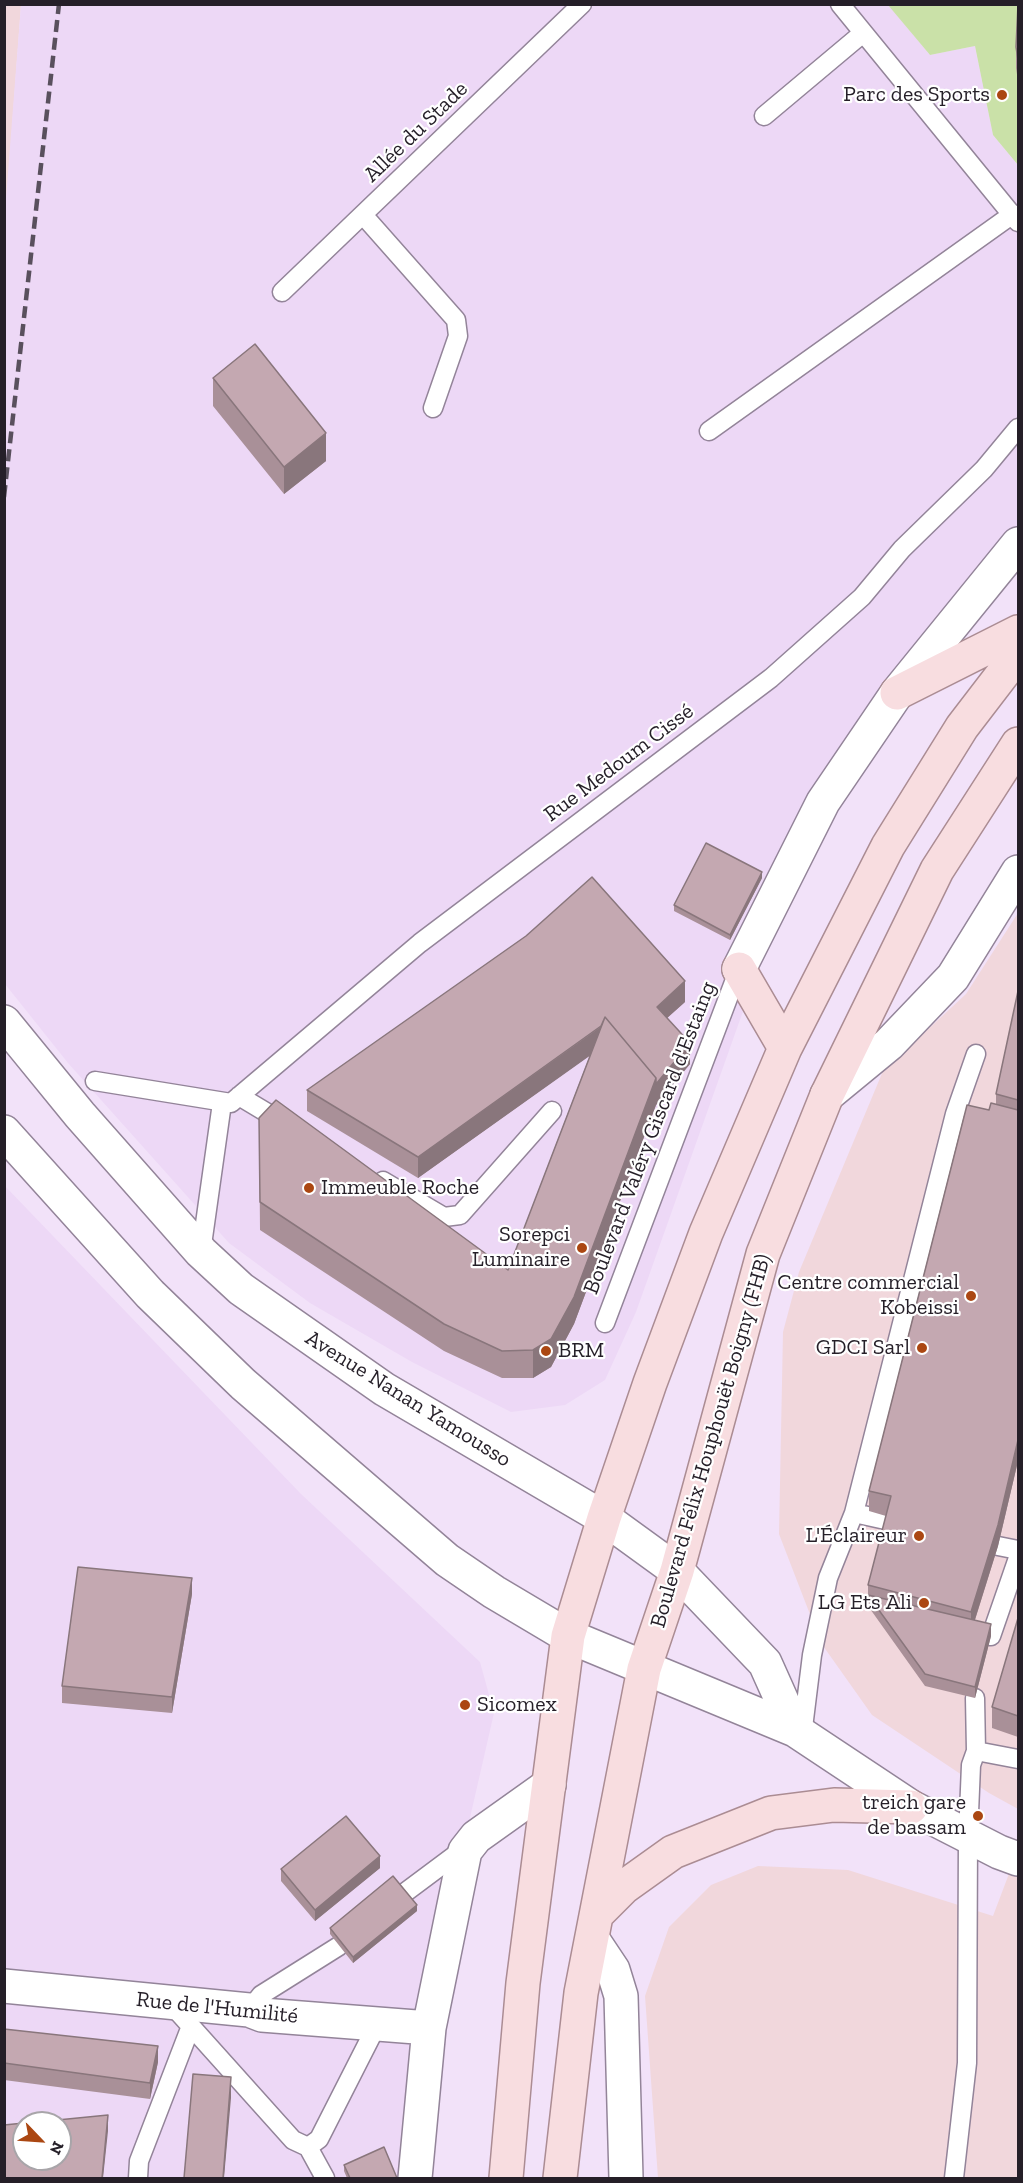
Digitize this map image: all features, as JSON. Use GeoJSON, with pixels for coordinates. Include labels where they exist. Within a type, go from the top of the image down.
{"type":"FeatureCollection","features":[{"type":"Feature","properties":{"kind":"main road"},"geometry":{"type":"LineString","coordinates":[[785,1048],[739,969],[824,802],[897,693],[1018,544]]}},
{"type":"Feature","properties":{"kind":"main road"},"geometry":{"type":"LineString","coordinates":[[897,693],[1018,632]]}},
{"type":"Feature","properties":{"kind":"main road"},"geometry":{"type":"LineString","coordinates":[[506,2178],[524,1983],[568,1636],[604,1518],[650,1383],[702,1244],[785,1048],[888,846],[962,727],[1018,654]]}},
{"type":"Feature","properties":{"kind":"main road","name":"Boulevard Félix Houphouët Boigny (FHB)"},"geometry":{"type":"LineString","coordinates":[[560,2178],[581,1993],[644,1669],[677,1571],[763,1254],[827,1095],[937,870],[1018,744]]}},
{"type":"Feature","properties":{"kind":"main road"},"geometry":{"type":"LineString","coordinates":[[827,1095],[889,1044],[953,977],[1018,872]]}},
{"type":"Feature","properties":{"kind":"main road","name":"Avenue Nanan Yamousso"},"geometry":{"type":"LineString","coordinates":[[4,1022],[80,1115],[201,1252],[241,1290],[384,1389],[604,1518],[677,1571],[765,1663],[798,1733]]}},
{"type":"Feature","properties":{"kind":"main road"},"geometry":{"type":"LineString","coordinates":[[4,1132],[150,1294],[243,1384],[447,1560],[494,1592],[568,1636],[798,1733],[912,1807],[968,1837],[1018,1859]]}},
{"type":"Feature","properties":{"kind":"main road"},"geometry":{"type":"LineString","coordinates":[[415,2178],[429,2028],[467,1846],[549,1785]]}},
{"type":"Feature","properties":{"kind":"main road"},"geometry":{"type":"LineString","coordinates":[[626,2178],[621,1996],[595,1927],[624,1887],[673,1852],[771,1813],[834,1805],[912,1807]]}},
{"type":"Feature","properties":{"kind":"main road","name":"Rue de l'Humilité"},"geometry":{"type":"LineString","coordinates":[[4,1986],[249,2010],[262,2015],[429,2028]]}},
{"type":"Feature","properties":{"kind":"lane","name":"Allée du Stade"},"geometry":{"type":"LineString","coordinates":[[282,292],[364,216],[582,4]]}},
{"type":"Feature","properties":{"kind":"lane"},"geometry":{"type":"LineString","coordinates":[[709,431],[1016,218],[840,4]]}},
{"type":"Feature","properties":{"kind":"lane"},"geometry":{"type":"LineString","coordinates":[[764,116],[863,33]]}},
{"type":"Feature","properties":{"kind":"lane"},"geometry":{"type":"LineString","coordinates":[[364,216],[456,320],[458,336],[433,408]]}},
{"type":"Feature","properties":{"kind":"lane","name":"Rue Medoum Cissé"},"geometry":{"type":"LineString","coordinates":[[222,1103],[231,1103],[420,943],[771,678],[862,597],[902,549],[984,469],[1018,428]]}},
{"type":"Feature","properties":{"kind":"lane","name":"Boulevard Valéry Giscard d'Estaing"},"geometry":{"type":"LineString","coordinates":[[605,1323],[739,969]]}},
{"type":"Feature","properties":{"kind":"lane"},"geometry":{"type":"LineString","coordinates":[[798,1733],[828,1578],[854,1513],[955,1114],[976,1053]]}},
{"type":"Feature","properties":{"kind":"lane"},"geometry":{"type":"LineString","coordinates":[[95,1081],[222,1103],[201,1252]]}},
{"type":"Feature","properties":{"kind":"lane"},"geometry":{"type":"LineString","coordinates":[[240,1096],[301,1132]]}},
{"type":"Feature","properties":{"kind":"lane"},"geometry":{"type":"LineString","coordinates":[[372,1175],[444,1217],[453,1218],[460,1215],[552,1111]]}},
{"type":"Feature","properties":{"kind":"lane"},"geometry":{"type":"LineString","coordinates":[[955,1114],[973,1119]]}},
{"type":"Feature","properties":{"kind":"lane"},"geometry":{"type":"LineString","coordinates":[[854,1513],[890,1521]]}},
{"type":"Feature","properties":{"kind":"lane"},"geometry":{"type":"LineString","coordinates":[[998,1546],[1018,1550]]}},
{"type":"Feature","properties":{"kind":"lane"},"geometry":{"type":"LineString","coordinates":[[991,1635],[1017,1566]]}},
{"type":"Feature","properties":{"kind":"lane"},"geometry":{"type":"LineString","coordinates":[[954,2178],[968,2063],[968,1837],[971,1765],[976,1751],[975,1698]]}},
{"type":"Feature","properties":{"kind":"lane"},"geometry":{"type":"LineString","coordinates":[[976,1751],[1018,1759]]}},
{"type":"Feature","properties":{"kind":"lane"},"geometry":{"type":"LineString","coordinates":[[403,1894],[467,1846]]}},
{"type":"Feature","properties":{"kind":"lane"},"geometry":{"type":"LineString","coordinates":[[249,2010],[261,1995],[339,1946]]}},
{"type":"Feature","properties":{"kind":"lane"},"geometry":{"type":"LineString","coordinates":[[169,2002],[293,2140],[308,2147],[325,2178]]}},
{"type":"Feature","properties":{"kind":"lane"},"geometry":{"type":"LineString","coordinates":[[308,2147],[319,2139],[378,2023]]}},
{"type":"Feature","properties":{"kind":"lane"},"geometry":{"type":"LineString","coordinates":[[138,2178],[139,2161],[191,2026]]}},
{"type":"Feature","properties":{"kind":"shaded area"},"geometry":{"type":"Polygon","coordinates":[[[888,4],[930,55],[975,46],[993,135],[1018,165],[1018,558],[893,718],[835,805],[768,941],[636,1312],[605,1380],[565,1405],[511,1412],[412,1362],[310,1303],[229,1243],[68,1063],[5,984],[4,224],[21,5],[888,4]]]}},
{"type":"Feature","properties":{"kind":"shaded area"},"geometry":{"type":"Polygon","coordinates":[[[5,5],[21,5],[5,224],[5,5]]]}},
{"type":"Feature","properties":{"kind":"shaded area"},"geometry":{"type":"Polygon","coordinates":[[[1018,913],[1018,1809],[989,1793],[872,1715],[821,1643],[779,1534],[783,1332],[799,1272],[883,1071],[966,994],[1018,913]]]}},
{"type":"Feature","properties":{"kind":"shaded area"},"geometry":{"type":"Polygon","coordinates":[[[4,1185],[301,1494],[480,1662],[494,1713],[436,1966],[460,1969],[447,2028],[432,2178],[5,2178],[4,1185]]]}},
{"type":"Feature","properties":{"kind":"shaded area"},"geometry":{"type":"Polygon","coordinates":[[[1018,1850],[1018,2178],[658,2178],[645,1996],[669,1927],[711,1885],[758,1866],[848,1870],[993,1916],[1018,1850]]]}},
{"type":"Feature","properties":{"kind":"green space","name":"Parc des Sports"},"geometry":{"type":"Polygon","coordinates":[[[888,5],[1018,5],[1018,165],[993,135],[975,46],[930,55],[888,5]]]}},
{"type":"Feature","properties":{"kind":"building"},"geometry":{"type":"Polygon","coordinates":[[[1018,4],[1018,60],[1016,47],[1018,4]]]}},
{"type":"Feature","properties":{"kind":"building"},"geometry":{"type":"Polygon","coordinates":[[[255,344],[326,433],[284,467],[213,378],[255,344]]]}},
{"type":"Feature","properties":{"kind":"building"},"geometry":{"type":"Polygon","coordinates":[[[706,843],[762,872],[730,935],[674,905],[706,843]]]}},
{"type":"Feature","properties":{"kind":"building"},"geometry":{"type":"Polygon","coordinates":[[[592,877],[685,981],[657,1007],[690,1043],[656,1084],[656,1078],[605,1017],[601,1026],[418,1157],[307,1090],[526,936],[592,877]]]}},
{"type":"Feature","properties":{"kind":"building"},"geometry":{"type":"Polygon","coordinates":[[[1018,991],[1018,1100],[996,1094],[1018,991]]]}},
{"type":"Feature","properties":{"kind":"building","name":"Immeuble Roche"},"geometry":{"type":"Polygon","coordinates":[[[605,1017],[656,1078],[574,1297],[551,1339],[533,1350],[502,1351],[444,1324],[260,1202],[259,1118],[276,1100],[508,1270],[605,1017]]]}},
{"type":"Feature","properties":{"kind":"building","name":"Centre commercial Kobeissi"},"geometry":{"type":"Polygon","coordinates":[[[991,1103],[1018,1110],[1018,1440],[998,1525],[971,1612],[868,1585],[891,1496],[869,1491],[967,1105],[989,1110],[991,1103]]]}},
{"type":"Feature","properties":{"kind":"building"},"geometry":{"type":"Polygon","coordinates":[[[78,1567],[192,1578],[172,1697],[62,1686],[78,1567]]]}},
{"type":"Feature","properties":{"kind":"building"},"geometry":{"type":"Polygon","coordinates":[[[868,1595],[991,1624],[975,1687],[925,1674],[868,1595]]]}},
{"type":"Feature","properties":{"kind":"building"},"geometry":{"type":"Polygon","coordinates":[[[1018,1618],[1018,1716],[992,1707],[1018,1618]]]}},
{"type":"Feature","properties":{"kind":"building"},"geometry":{"type":"Polygon","coordinates":[[[346,1816],[380,1856],[315,1910],[281,1869],[346,1816]]]}},
{"type":"Feature","properties":{"kind":"building"},"geometry":{"type":"Polygon","coordinates":[[[393,1876],[417,1905],[353,1957],[330,1928],[393,1876]]]}},
{"type":"Feature","properties":{"kind":"building"},"geometry":{"type":"Polygon","coordinates":[[[4,2029],[158,2046],[150,2083],[4,2063],[4,2029]]]}},
{"type":"Feature","properties":{"kind":"building"},"geometry":{"type":"Polygon","coordinates":[[[193,2074],[231,2077],[223,2178],[184,2178],[193,2074]]]}},
{"type":"Feature","properties":{"kind":"building"},"geometry":{"type":"Polygon","coordinates":[[[108,2115],[102,2178],[4,2178],[4,2125],[12,2124],[12,2171],[72,2171],[72,2119],[108,2115]]]}},
{"type":"Feature","properties":{"kind":"building"},"geometry":{"type":"Polygon","coordinates":[[[384,2147],[397,2178],[350,2178],[344,2165],[384,2147]]]}},
{"type":"Feature","properties":{"kind":"railway"},"geometry":{"type":"LineString","coordinates":[[4,497],[59,4]]}},
{"type":"Feature","properties":{"kind":"place","name":"Parc des Sports"},"geometry":{"type":"Point","coordinates":[1002,95]}},
{"type":"Feature","properties":{"kind":"place","name":"Immeuble Roche"},"geometry":{"type":"Point","coordinates":[309,1188]}},
{"type":"Feature","properties":{"kind":"place","name":"Sorepci Luminaire"},"geometry":{"type":"Point","coordinates":[582,1248]}},
{"type":"Feature","properties":{"kind":"place","name":"Centre commercial Kobeissi"},"geometry":{"type":"Point","coordinates":[971,1296]}},
{"type":"Feature","properties":{"kind":"place","name":"GDCI Sarl"},"geometry":{"type":"Point","coordinates":[922,1348]}},
{"type":"Feature","properties":{"kind":"place","name":"BRM"},"geometry":{"type":"Point","coordinates":[546,1351]}},
{"type":"Feature","properties":{"kind":"place","name":"L'Éclaireur"},"geometry":{"type":"Point","coordinates":[919,1536]}},
{"type":"Feature","properties":{"kind":"place","name":"LG Ets Ali"},"geometry":{"type":"Point","coordinates":[924,1603]}},
{"type":"Feature","properties":{"kind":"place","name":"Sicomex"},"geometry":{"type":"Point","coordinates":[465,1705]}},
{"type":"Feature","properties":{"kind":"place","name":"treich gare de bassam"},"geometry":{"type":"Point","coordinates":[978,1816]}}]}
